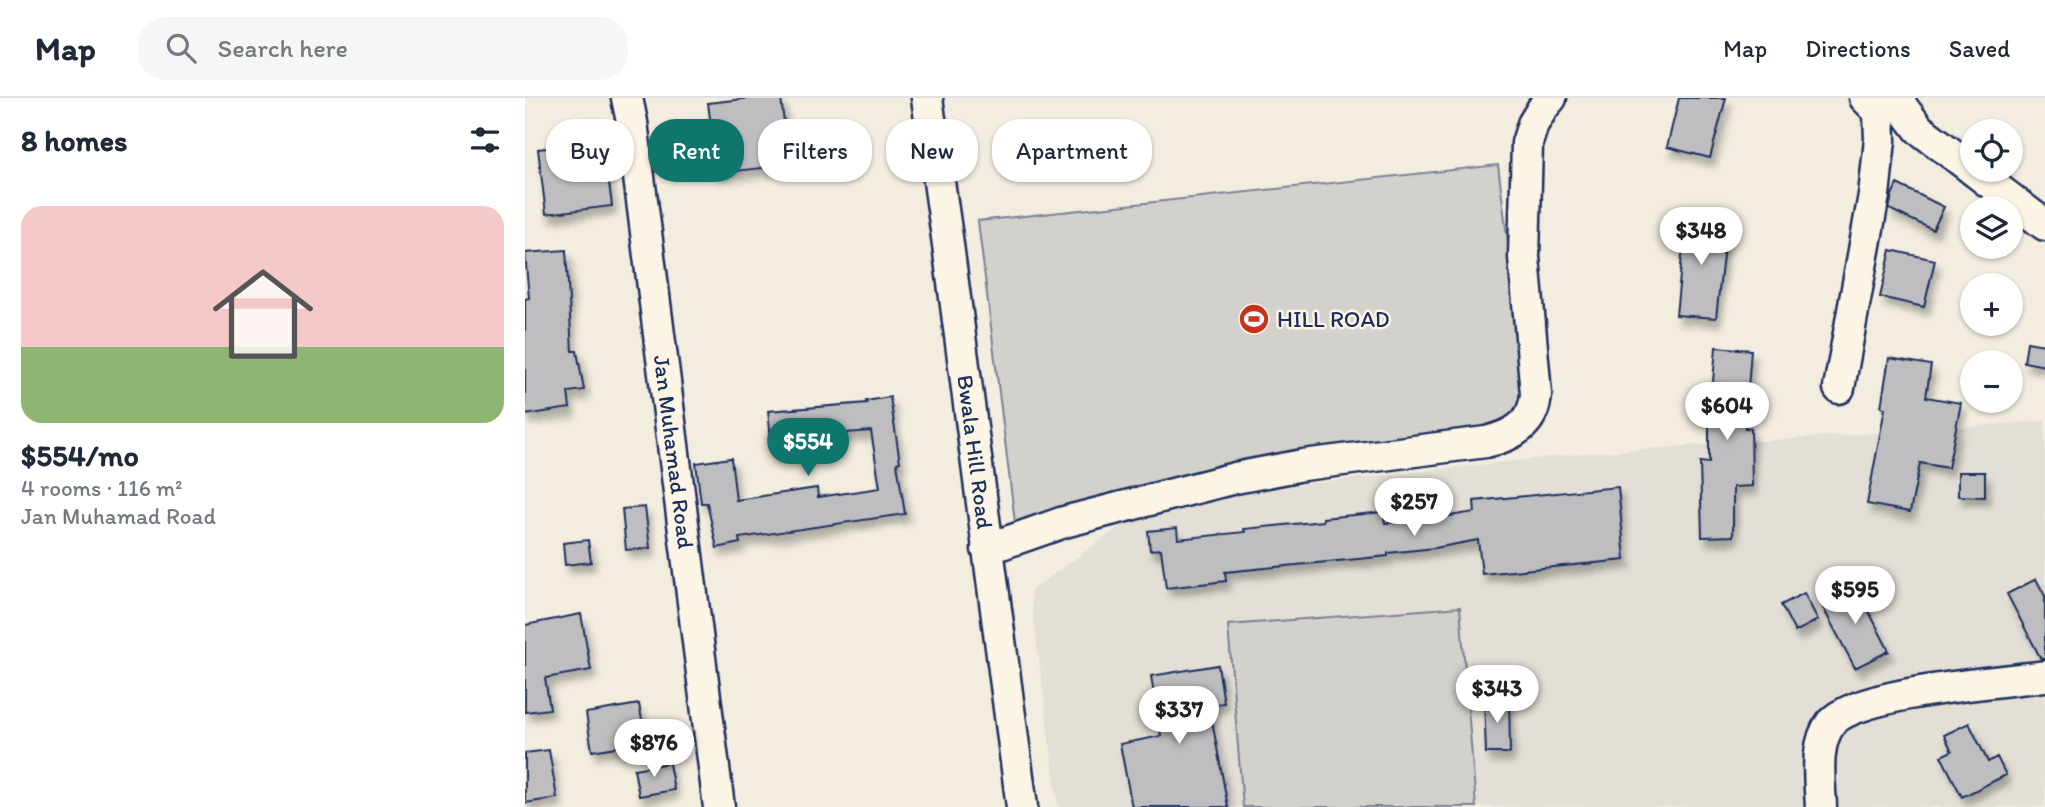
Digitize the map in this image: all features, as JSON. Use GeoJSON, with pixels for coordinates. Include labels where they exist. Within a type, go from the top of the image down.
{"type":"FeatureCollection","features":[{"type":"Feature","properties":{"kind":"street","name":"Bwala Hill Road"},"geometry":{"type":"LineString","coordinates":[[927,98],[1022,807]]}},
{"type":"Feature","properties":{"kind":"street"},"geometry":{"type":"LineString","coordinates":[[987,549],[1090,514],[1235,478],[1303,465],[1486,442],[1523,426],[1535,407],[1536,394],[1524,257],[1527,144],[1533,124],[1551,98]]}},
{"type":"Feature","properties":{"kind":"street"},"geometry":{"type":"LineString","coordinates":[[1839,388],[1874,195],[1880,140],[1879,112],[1865,98]]}},
{"type":"Feature","properties":{"kind":"street"},"geometry":{"type":"LineString","coordinates":[[1892,98],[1897,100],[1919,129],[1960,161]]}},
{"type":"Feature","properties":{"kind":"street","name":"Jan Muhamad Road"},"geometry":{"type":"LineString","coordinates":[[633,106],[719,807]]}},
{"type":"Feature","properties":{"kind":"street"},"geometry":{"type":"LineString","coordinates":[[1988,182],[2045,225]]}},
{"type":"Feature","properties":{"kind":"street"},"geometry":{"type":"LineString","coordinates":[[1821,807],[1819,762],[1823,741],[1830,724],[1843,712],[1904,694],[2045,676]]}},
{"type":"Feature","properties":{"kind":"shaded area","name":"HILL ROAD"},"geometry":{"type":"Polygon","coordinates":[[[1498,165],[1530,416],[1497,440],[1017,539],[978,221],[1498,165]]]}},
{"type":"Feature","properties":{"kind":"shaded area"},"geometry":{"type":"Polygon","coordinates":[[[2045,421],[2045,807],[1058,807],[1030,591],[1130,519],[1223,493],[1587,453],[2045,421]]]}},
{"type":"Feature","properties":{"kind":"shaded area"},"geometry":{"type":"Polygon","coordinates":[[[1460,607],[1476,807],[1243,807],[1228,625],[1460,607]]]}},
{"type":"Feature","properties":{"kind":"building"},"geometry":{"type":"Polygon","coordinates":[[[781,98],[784,119],[758,119],[758,168],[744,170],[744,119],[710,119],[708,103],[781,98]]]}},
{"type":"Feature","properties":{"kind":"building"},"geometry":{"type":"Polygon","coordinates":[[[1679,98],[1726,98],[1710,158],[1667,147],[1679,98]]]}},
{"type":"Feature","properties":{"kind":"building"},"geometry":{"type":"Polygon","coordinates":[[[546,148],[546,182],[609,182],[612,206],[546,214],[538,149],[546,148]]]}},
{"type":"Feature","properties":{"kind":"building"},"geometry":{"type":"Polygon","coordinates":[[[1897,184],[1944,207],[1933,230],[1889,209],[1897,184]]]}},
{"type":"Feature","properties":{"kind":"building"},"geometry":{"type":"Polygon","coordinates":[[[1686,216],[1727,220],[1716,318],[1676,315],[1686,216]]]}},
{"type":"Feature","properties":{"kind":"building"},"geometry":{"type":"Polygon","coordinates":[[[566,250],[572,351],[577,351],[584,390],[568,392],[570,408],[525,415],[525,299],[529,298],[525,253],[566,250]]]}},
{"type":"Feature","properties":{"kind":"building"},"geometry":{"type":"Polygon","coordinates":[[[1891,250],[1935,260],[1924,307],[1880,297],[1891,250]]]}},
{"type":"Feature","properties":{"kind":"building"},"geometry":{"type":"Polygon","coordinates":[[[2027,342],[2045,345],[2045,366],[2024,362],[2027,342]]]}},
{"type":"Feature","properties":{"kind":"building"},"geometry":{"type":"Polygon","coordinates":[[[1716,347],[1751,350],[1745,428],[1751,428],[1752,486],[1733,487],[1733,536],[1702,537],[1700,462],[1709,463],[1709,428],[1716,347]]]}},
{"type":"Feature","properties":{"kind":"building"},"geometry":{"type":"Polygon","coordinates":[[[1889,358],[1931,365],[1926,397],[1960,403],[1948,468],[1920,463],[1910,512],[1867,504],[1885,408],[1881,407],[1889,358]]]}},
{"type":"Feature","properties":{"kind":"building"},"geometry":{"type":"Polygon","coordinates":[[[890,397],[905,514],[739,538],[740,543],[717,548],[707,503],[701,503],[696,463],[731,458],[736,500],[817,488],[818,497],[880,488],[871,431],[771,439],[768,411],[867,403],[866,401],[890,397]]]}},
{"type":"Feature","properties":{"kind":"building"},"geometry":{"type":"Polygon","coordinates":[[[1958,472],[1985,472],[1985,497],[1958,496],[1958,472]]]}},
{"type":"Feature","properties":{"kind":"building"},"geometry":{"type":"Polygon","coordinates":[[[1618,487],[1625,560],[1482,574],[1478,540],[1388,553],[1388,556],[1225,572],[1226,581],[1166,588],[1161,549],[1150,550],[1148,531],[1177,528],[1178,539],[1383,512],[1385,523],[1418,521],[1475,512],[1474,501],[1618,487]]]}},
{"type":"Feature","properties":{"kind":"building"},"geometry":{"type":"Polygon","coordinates":[[[645,507],[650,548],[626,550],[622,509],[645,507]]]}},
{"type":"Feature","properties":{"kind":"building"},"geometry":{"type":"Polygon","coordinates":[[[588,540],[591,562],[565,565],[563,543],[588,540]]]}},
{"type":"Feature","properties":{"kind":"building"},"geometry":{"type":"Polygon","coordinates":[[[2036,579],[2045,596],[2045,659],[2041,659],[2007,594],[2036,579]]]}},
{"type":"Feature","properties":{"kind":"building"},"geometry":{"type":"Polygon","coordinates":[[[1855,584],[1889,651],[1855,668],[1820,602],[1855,584]]]}},
{"type":"Feature","properties":{"kind":"building"},"geometry":{"type":"Polygon","coordinates":[[[1804,593],[1818,620],[1795,632],[1781,605],[1804,593]]]}},
{"type":"Feature","properties":{"kind":"building"},"geometry":{"type":"Polygon","coordinates":[[[581,614],[591,670],[545,678],[550,709],[525,712],[525,625],[581,614]]]}},
{"type":"Feature","properties":{"kind":"building"},"geometry":{"type":"Polygon","coordinates":[[[1218,665],[1224,703],[1209,705],[1228,807],[1132,807],[1120,744],[1161,736],[1151,676],[1218,665]]]}},
{"type":"Feature","properties":{"kind":"building"},"geometry":{"type":"Polygon","coordinates":[[[1509,696],[1510,753],[1486,753],[1484,699],[1509,696]]]}},
{"type":"Feature","properties":{"kind":"building"},"geometry":{"type":"Polygon","coordinates":[[[639,704],[646,742],[592,751],[586,713],[639,704]]]}},
{"type":"Feature","properties":{"kind":"building"},"geometry":{"type":"Polygon","coordinates":[[[1969,723],[1988,762],[1997,757],[2006,775],[1962,797],[1941,756],[1952,751],[1944,735],[1969,723]]]}},
{"type":"Feature","properties":{"kind":"building"},"geometry":{"type":"Polygon","coordinates":[[[549,750],[557,798],[525,803],[525,753],[549,750]]]}},
{"type":"Feature","properties":{"kind":"building"},"geometry":{"type":"Polygon","coordinates":[[[669,763],[674,790],[639,796],[634,769],[669,763]]]}},
{"type":"Feature","properties":{"kind":"place","name":"HILL ROAD"},"geometry":{"type":"Point","coordinates":[1254,319]}}]}
